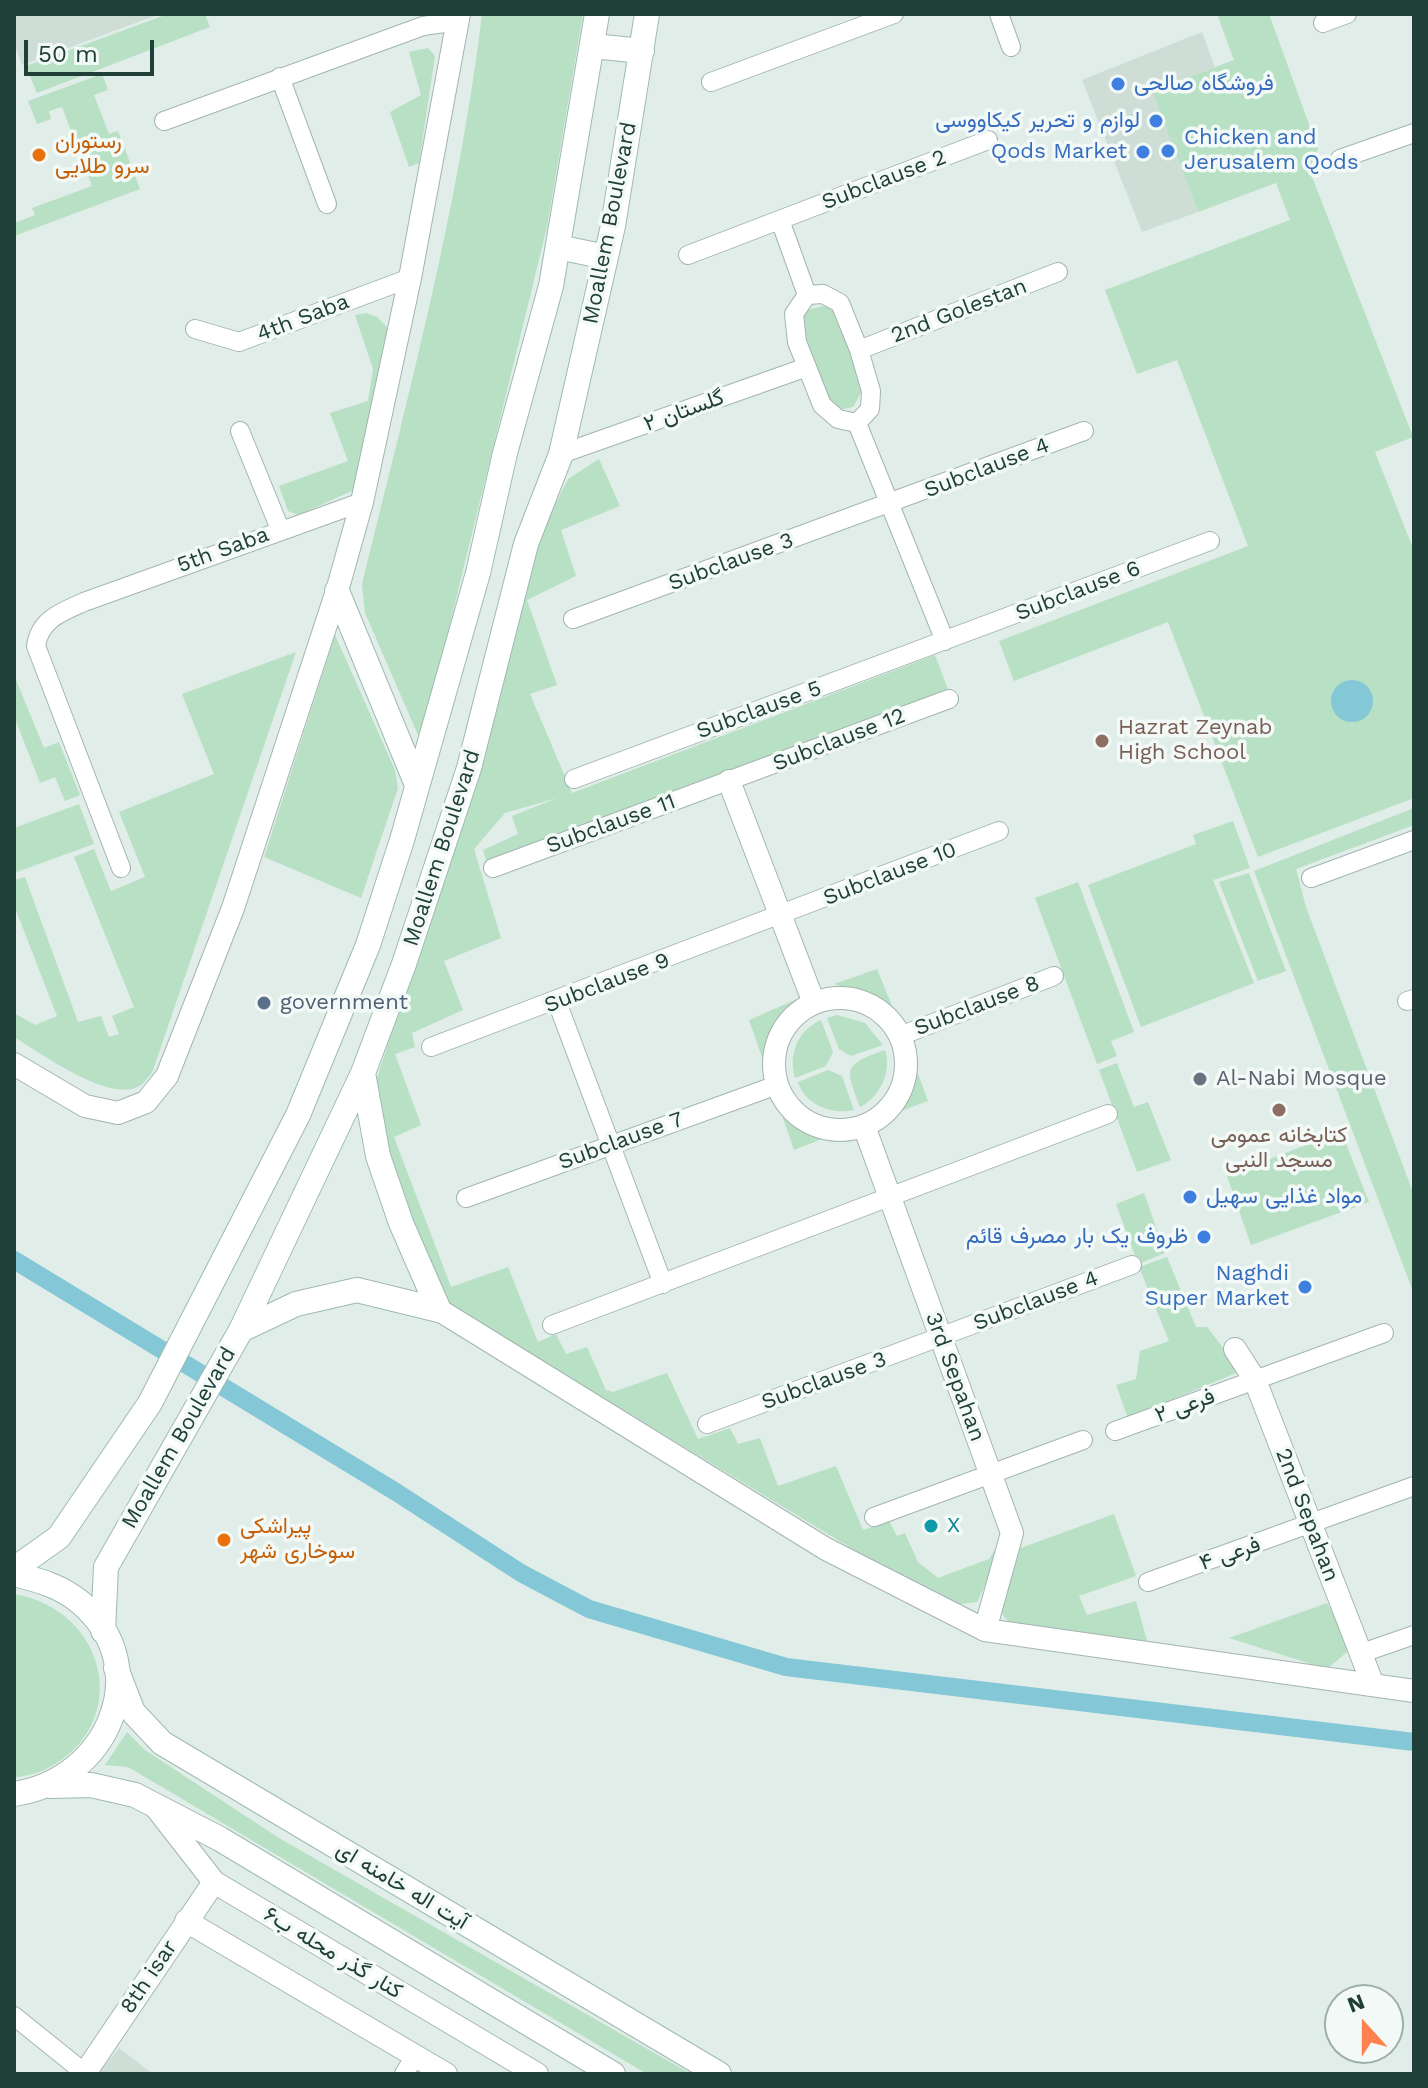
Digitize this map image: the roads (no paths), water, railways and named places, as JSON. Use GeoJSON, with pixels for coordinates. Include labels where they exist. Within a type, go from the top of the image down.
{"type":"FeatureCollection","features":[{"type":"Feature","properties":{"kind":"main road","name":"Moallem Boulevard"},"geometry":{"type":"LineString","coordinates":[[14,1572],[59,1537],[150,1403],[298,1115],[368,945],[478,573],[558,247],[597,14]]}},
{"type":"Feature","properties":{"kind":"main road","name":"Moallem Boulevard"},"geometry":{"type":"LineString","coordinates":[[103,1631],[106,1567],[241,1330],[363,1073],[404,964],[469,768],[526,544],[561,454],[606,257],[647,14]]}},
{"type":"Feature","properties":{"kind":"main road"},"geometry":{"type":"LineString","coordinates":[[593,46],[642,51]]}},
{"type":"Feature","properties":{"kind":"main road"},"geometry":{"type":"LineString","coordinates":[[558,247],[606,257]]}},
{"type":"Feature","properties":{"kind":"main road"},"geometry":{"type":"LineString","coordinates":[[337,591],[417,785]]}},
{"type":"Feature","properties":{"kind":"main road"},"geometry":{"type":"LineString","coordinates":[[368,945],[404,964]]}},
{"type":"Feature","properties":{"kind":"main road"},"geometry":{"type":"LineString","coordinates":[[363,1073],[378,1156],[401,1223],[439,1310]]}},
{"type":"Feature","properties":{"kind":"main road"},"geometry":{"type":"LineString","coordinates":[[241,1330],[296,1304],[357,1290],[439,1310]]}},
{"type":"Feature","properties":{"kind":"main road"},"geometry":{"type":"LineString","coordinates":[[14,1572],[52,1584],[81,1603],[103,1631]]}},
{"type":"Feature","properties":{"kind":"main road","name":"آیت اله خامنه ای"},"geometry":{"type":"LineString","coordinates":[[103,1631],[133,1712],[162,1743],[719,2074]]}},
{"type":"Feature","properties":{"kind":"main road"},"geometry":{"type":"LineString","coordinates":[[51,1786],[81,1766],[103,1738],[115,1704],[116,1668]]}},
{"type":"Feature","properties":{"kind":"main road"},"geometry":{"type":"LineString","coordinates":[[14,1794],[51,1786],[91,1785],[135,1795],[220,1839],[613,2074]]}},
{"type":"Feature","properties":{"kind":"street"},"geometry":{"type":"LineString","coordinates":[[711,82],[894,14]]}},
{"type":"Feature","properties":{"kind":"street"},"geometry":{"type":"LineString","coordinates":[[999,14],[1011,47]]}},
{"type":"Feature","properties":{"kind":"street"},"geometry":{"type":"LineString","coordinates":[[1323,23],[1347,14]]}},
{"type":"Feature","properties":{"kind":"street"},"geometry":{"type":"LineString","coordinates":[[14,1064],[85,1106],[118,1113],[146,1102],[167,1076],[233,908],[337,591],[362,502],[410,278],[459,18],[423,26],[164,121]]}},
{"type":"Feature","properties":{"kind":"street"},"geometry":{"type":"LineString","coordinates":[[280,77],[327,204]]}},
{"type":"Feature","properties":{"kind":"street"},"geometry":{"type":"LineString","coordinates":[[1340,159],[1414,133]]}},
{"type":"Feature","properties":{"kind":"street","name":"Subclause 2"},"geometry":{"type":"LineString","coordinates":[[688,255],[988,140]]}},
{"type":"Feature","properties":{"kind":"street"},"geometry":{"type":"LineString","coordinates":[[780,220],[807,295]]}},
{"type":"Feature","properties":{"kind":"street","name":"2nd Golestan"},"geometry":{"type":"LineString","coordinates":[[859,350],[1058,272]]}},
{"type":"Feature","properties":{"kind":"street","name":"4th Saba"},"geometry":{"type":"LineString","coordinates":[[195,329],[239,342],[410,278]]}},
{"type":"Feature","properties":{"kind":"street"},"geometry":{"type":"LineString","coordinates":[[807,295],[823,294],[840,303],[859,350],[871,391],[870,409],[857,423]]}},
{"type":"Feature","properties":{"kind":"street"},"geometry":{"type":"LineString","coordinates":[[807,295],[794,314],[797,342],[822,405],[838,419],[857,423]]}},
{"type":"Feature","properties":{"kind":"street","name":"گلستان ۲"},"geometry":{"type":"LineString","coordinates":[[561,454],[807,367]]}},
{"type":"Feature","properties":{"kind":"street"},"geometry":{"type":"LineString","coordinates":[[857,423],[945,641]]}},
{"type":"Feature","properties":{"kind":"street"},"geometry":{"type":"LineString","coordinates":[[240,431],[280,529]]}},
{"type":"Feature","properties":{"kind":"street","name":"Subclause 4"},"geometry":{"type":"LineString","coordinates":[[890,504],[1084,431]]}},
{"type":"Feature","properties":{"kind":"street","name":"5th Saba"},"geometry":{"type":"LineString","coordinates":[[121,868],[36,646],[38,632],[52,617],[84,602],[362,502]]}},
{"type":"Feature","properties":{"kind":"street","name":"Subclause 3"},"geometry":{"type":"LineString","coordinates":[[573,619],[890,504]]}},
{"type":"Feature","properties":{"kind":"street","name":"Subclause 6"},"geometry":{"type":"LineString","coordinates":[[945,641],[1210,541]]}},
{"type":"Feature","properties":{"kind":"street","name":"Subclause 5"},"geometry":{"type":"LineString","coordinates":[[574,779],[945,641]]}},
{"type":"Feature","properties":{"kind":"street","name":"Subclause 12"},"geometry":{"type":"LineString","coordinates":[[729,781],[949,699]]}},
{"type":"Feature","properties":{"kind":"street"},"geometry":{"type":"LineString","coordinates":[[729,781],[814,1003]]}},
{"type":"Feature","properties":{"kind":"street","name":"Subclause 11"},"geometry":{"type":"LineString","coordinates":[[493,868],[729,781]]}},
{"type":"Feature","properties":{"kind":"street","name":"Subclause 10"},"geometry":{"type":"LineString","coordinates":[[781,916],[999,831]]}},
{"type":"Feature","properties":{"kind":"street"},"geometry":{"type":"LineString","coordinates":[[1311,878],[1414,840]]}},
{"type":"Feature","properties":{"kind":"street","name":"Subclause 9"},"geometry":{"type":"LineString","coordinates":[[431,1047],[781,916]]}},
{"type":"Feature","properties":{"kind":"street","name":"Subclause 8"},"geometry":{"type":"LineString","coordinates":[[900,1036],[1054,976]]}},
{"type":"Feature","properties":{"kind":"street"},"geometry":{"type":"LineString","coordinates":[[834,999],[854,1000],[873,1007],[889,1019],[900,1036],[906,1057],[905,1078],[897,1098],[883,1115],[864,1126],[843,1130],[822,1128],[795,1112],[777,1085],[774,1066],[776,1046],[784,1028],[814,1003],[834,999]]}},
{"type":"Feature","properties":{"kind":"street"},"geometry":{"type":"LineString","coordinates":[[557,1002],[663,1284]]}},
{"type":"Feature","properties":{"kind":"street","name":"Subclause 7"},"geometry":{"type":"LineString","coordinates":[[466,1198],[777,1085]]}},
{"type":"Feature","properties":{"kind":"street"},"geometry":{"type":"LineString","coordinates":[[552,1325],[1108,1114]]}},
{"type":"Feature","properties":{"kind":"street","name":"3rd Sepahan"},"geometry":{"type":"LineString","coordinates":[[864,1126],[1012,1533],[985,1630]]}},
{"type":"Feature","properties":{"kind":"street","name":"Subclause 4"},"geometry":{"type":"LineString","coordinates":[[940,1337],[1132,1265]]}},
{"type":"Feature","properties":{"kind":"street"},"geometry":{"type":"LineString","coordinates":[[439,1310],[826,1549],[985,1630],[1414,1691]]}},
{"type":"Feature","properties":{"kind":"street","name":"فرعی ۲"},"geometry":{"type":"LineString","coordinates":[[1115,1431],[1384,1333]]}},
{"type":"Feature","properties":{"kind":"street","name":"Subclause 3"},"geometry":{"type":"LineString","coordinates":[[707,1424],[940,1337]]}},
{"type":"Feature","properties":{"kind":"street","name":"2nd Sepahan"},"geometry":{"type":"LineString","coordinates":[[1235,1349],[1255,1380],[1373,1685]]}},
{"type":"Feature","properties":{"kind":"street"},"geometry":{"type":"LineString","coordinates":[[874,1517],[1083,1440]]}},
{"type":"Feature","properties":{"kind":"street"},"geometry":{"type":"LineString","coordinates":[[1311,1526],[1414,1486]]}},
{"type":"Feature","properties":{"kind":"street","name":"فرعی ۴"},"geometry":{"type":"LineString","coordinates":[[1148,1582],[1311,1526]]}},
{"type":"Feature","properties":{"kind":"street"},"geometry":{"type":"LineString","coordinates":[[1362,1653],[1414,1635]]}},
{"type":"Feature","properties":{"kind":"street","name":"کنار گذر محله ب۶"},"geometry":{"type":"LineString","coordinates":[[153,1804],[214,1882],[537,2074]]}},
{"type":"Feature","properties":{"kind":"street","name":"8th isar"},"geometry":{"type":"LineString","coordinates":[[85,2073],[214,1882]]}},
{"type":"Feature","properties":{"kind":"street"},"geometry":{"type":"LineString","coordinates":[[186,1921],[410,2065],[446,2074]]}},
{"type":"Feature","properties":{"kind":"street"},"geometry":{"type":"LineString","coordinates":[[14,2016],[85,2073]]}},
{"type":"Feature","properties":{"kind":"water"},"geometry":{"type":"Polygon","coordinates":[[[1352,680],[1367,686],[1373,701],[1367,716],[1352,722],[1337,716],[1331,701],[1337,686],[1352,680]]]}},
{"type":"Feature","properties":{"kind":"waterway"},"geometry":{"type":"LineString","coordinates":[[14,1260],[396,1492],[521,1573],[589,1609],[786,1667],[1414,1742]]}},
{"type":"Feature","properties":{"kind":"place","name":"فروشگاه صالحی"},"geometry":{"type":"Point","coordinates":[1118,84]}},
{"type":"Feature","properties":{"kind":"place","name":"لوازم و تحریر کیکاووسی"},"geometry":{"type":"Point","coordinates":[1156,121]}},
{"type":"Feature","properties":{"kind":"place","name":"Chicken and Jerusalem Qods"},"geometry":{"type":"Point","coordinates":[1168,151]}},
{"type":"Feature","properties":{"kind":"place","name":"Qods Market"},"geometry":{"type":"Point","coordinates":[1143,152]}},
{"type":"Feature","properties":{"kind":"place","name":"رستوران سرو طلایی"},"geometry":{"type":"Point","coordinates":[39,155]}},
{"type":"Feature","properties":{"kind":"place","name":"Hazrat Zeynab High School"},"geometry":{"type":"Point","coordinates":[1102,741]}},
{"type":"Feature","properties":{"kind":"place","name":"government"},"geometry":{"type":"Point","coordinates":[264,1003]}},
{"type":"Feature","properties":{"kind":"place","name":"Al-Nabi Mosque"},"geometry":{"type":"Point","coordinates":[1200,1079]}},
{"type":"Feature","properties":{"kind":"place","name":"کتابخانه عمومی مسجد النبی"},"geometry":{"type":"Point","coordinates":[1279,1110]}},
{"type":"Feature","properties":{"kind":"place","name":"مواد غذایی سهیل"},"geometry":{"type":"Point","coordinates":[1190,1197]}},
{"type":"Feature","properties":{"kind":"place","name":"ظروف یک بار مصرف قائم"},"geometry":{"type":"Point","coordinates":[1204,1237]}},
{"type":"Feature","properties":{"kind":"place","name":"Naghdi Super Market"},"geometry":{"type":"Point","coordinates":[1305,1287]}},
{"type":"Feature","properties":{"kind":"place","name":"X"},"geometry":{"type":"Point","coordinates":[931,1526]}},
{"type":"Feature","properties":{"kind":"place","name":"پیراشکی سوخاری شهر"},"geometry":{"type":"Point","coordinates":[224,1540]}}]}
